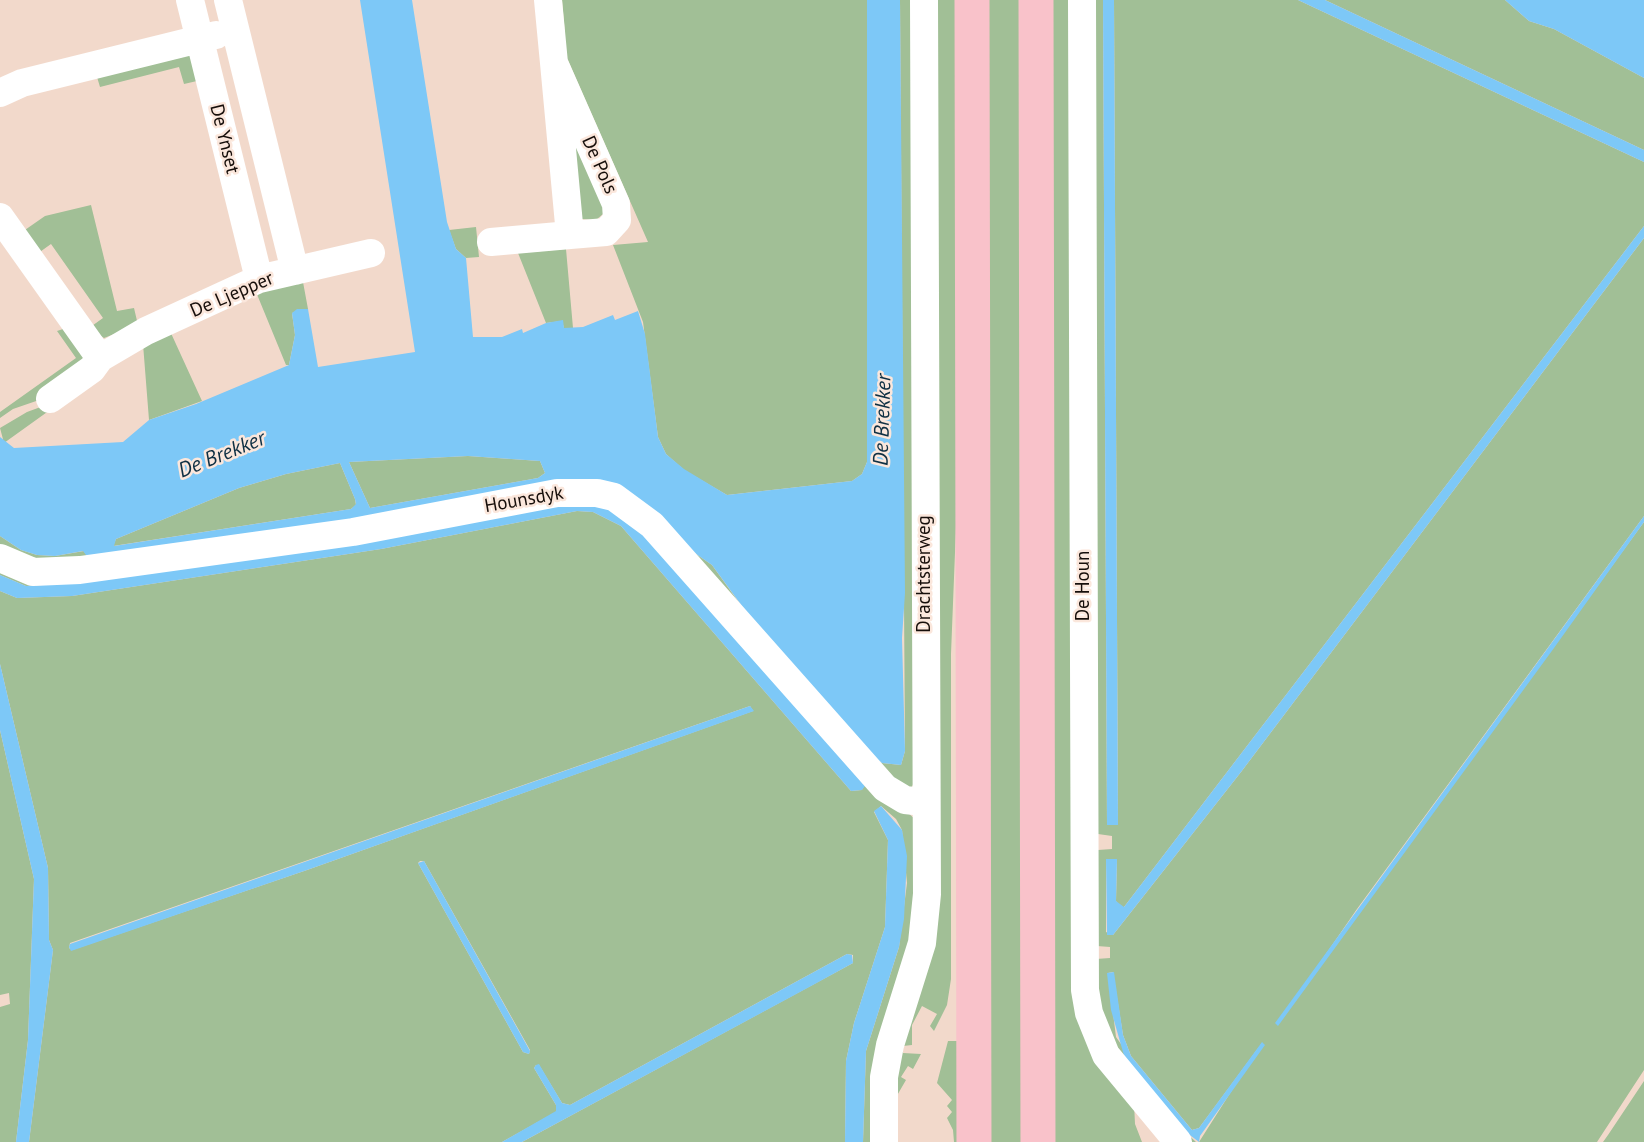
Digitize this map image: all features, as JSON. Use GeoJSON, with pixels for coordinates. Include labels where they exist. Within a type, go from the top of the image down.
{"type":"FeatureCollection","features":[{"type":"Feature","properties":{"kind":"main road"},"geometry":{"type":"LineString","coordinates":[[972,0],[974,1142]]}},
{"type":"Feature","properties":{"kind":"main road"},"geometry":{"type":"LineString","coordinates":[[1035,0],[1038,1142]]}},
{"type":"Feature","properties":{"kind":"street","name":"De Ynset"},"geometry":{"type":"LineString","coordinates":[[190,0],[259,279]]}},
{"type":"Feature","properties":{"kind":"street","name":"De Ynset"},"geometry":{"type":"LineString","coordinates":[[228,0],[295,271]]}},
{"type":"Feature","properties":{"kind":"street","name":"De Pols"},"geometry":{"type":"LineString","coordinates":[[548,0],[570,235]]}},
{"type":"Feature","properties":{"kind":"street","name":"Drachtsterweg"},"geometry":{"type":"LineString","coordinates":[[884,1142],[884,1077],[890,1045],[922,943],[926,920],[924,0]]}},
{"type":"Feature","properties":{"kind":"street","name":"De Houn"},"geometry":{"type":"LineString","coordinates":[[1082,0],[1085,990],[1088,1013],[1106,1055],[1178,1142]]}},
{"type":"Feature","properties":{"kind":"street"},"geometry":{"type":"LineString","coordinates":[[0,93],[22,83],[236,30]]}},
{"type":"Feature","properties":{"kind":"street","name":"De Pols"},"geometry":{"type":"LineString","coordinates":[[491,242],[606,232],[612,228],[618,212],[554,63]]}},
{"type":"Feature","properties":{"kind":"street"},"geometry":{"type":"LineString","coordinates":[[0,217],[100,358]]}},
{"type":"Feature","properties":{"kind":"street","name":"De Ljepper"},"geometry":{"type":"LineString","coordinates":[[50,399],[92,369],[100,358],[146,331],[259,279],[372,253]]}},
{"type":"Feature","properties":{"kind":"street","name":"Hounsdyk"},"geometry":{"type":"LineString","coordinates":[[0,558],[33,572],[80,570],[353,531],[557,493],[587,492],[614,497],[652,525],[885,788],[905,800],[925,802]]}},
{"type":"Feature","properties":{"kind":"green space"},"geometry":{"type":"Polygon","coordinates":[[[562,0],[867,0],[867,462],[862,474],[852,481],[727,495],[684,470],[666,454],[658,437],[643,322],[613,245],[648,242],[559,40],[565,34],[562,0]]]}},
{"type":"Feature","properties":{"kind":"green space"},"geometry":{"type":"Polygon","coordinates":[[[900,0],[916,0],[915,780],[910,791],[894,788],[872,770],[644,513],[615,494],[596,489],[563,487],[396,521],[80,566],[34,567],[0,553],[0,536],[21,550],[37,555],[55,556],[84,551],[89,559],[339,525],[562,483],[598,479],[621,486],[665,523],[689,549],[712,565],[758,629],[857,743],[882,763],[901,765],[905,751],[900,0]]]}},
{"type":"Feature","properties":{"kind":"green space"},"geometry":{"type":"Polygon","coordinates":[[[933,0],[960,0],[956,527],[951,654],[951,979],[947,1005],[934,1031],[930,1026],[937,1014],[922,1006],[912,1025],[912,1045],[903,1046],[903,1053],[921,1054],[913,1069],[908,1066],[901,1077],[906,1080],[895,1099],[893,1082],[926,957],[933,0]]]}},
{"type":"Feature","properties":{"kind":"green space"},"geometry":{"type":"Polygon","coordinates":[[[984,0],[1023,0],[1025,1142],[986,1142],[984,0]]]}},
{"type":"Feature","properties":{"kind":"green space"},"geometry":{"type":"Polygon","coordinates":[[[1047,0],[1075,0],[1078,952],[1134,1103],[1135,1124],[1142,1142],[1050,1142],[1047,0]]]}},
{"type":"Feature","properties":{"kind":"green space"},"geometry":{"type":"Polygon","coordinates":[[[1089,0],[1103,0],[1107,825],[1118,824],[1114,0],[1298,0],[1644,162],[1644,226],[1124,907],[1120,907],[1116,901],[1117,860],[1106,860],[1106,932],[1113,935],[1241,772],[1644,238],[1644,516],[1357,909],[1277,1025],[1644,522],[1644,1070],[1597,1142],[1199,1142],[1262,1043],[1199,1128],[1192,1130],[1131,1056],[1123,1035],[1113,972],[1108,973],[1116,1037],[1182,1129],[1196,1142],[1186,1142],[1102,1034],[1096,959],[1110,958],[1110,947],[1097,946],[1098,850],[1112,849],[1112,836],[1091,833],[1089,0]]]}},
{"type":"Feature","properties":{"kind":"green space"},"geometry":{"type":"Polygon","coordinates":[[[1325,0],[1505,0],[1529,21],[1554,29],[1644,78],[1644,150],[1325,0]]]}},
{"type":"Feature","properties":{"kind":"green space"},"geometry":{"type":"Polygon","coordinates":[[[190,54],[197,81],[184,84],[179,67],[100,87],[97,77],[190,54]]]}},
{"type":"Feature","properties":{"kind":"green space"},"geometry":{"type":"Polygon","coordinates":[[[573,141],[606,201],[603,214],[596,220],[582,219],[573,141]]]}},
{"type":"Feature","properties":{"kind":"green space"},"geometry":{"type":"Polygon","coordinates":[[[91,205],[117,311],[134,308],[138,325],[104,338],[89,328],[103,318],[51,244],[37,254],[22,232],[45,216],[91,205]]]}},
{"type":"Feature","properties":{"kind":"green space"},"geometry":{"type":"Polygon","coordinates":[[[476,227],[479,257],[466,258],[456,249],[449,230],[476,227]]]}},
{"type":"Feature","properties":{"kind":"green space"},"geometry":{"type":"Polygon","coordinates":[[[566,249],[573,328],[564,328],[562,321],[546,323],[518,253],[566,249]]]}},
{"type":"Feature","properties":{"kind":"green space"},"geometry":{"type":"Polygon","coordinates":[[[303,282],[308,309],[292,313],[295,335],[289,365],[286,365],[256,292],[303,282]]]}},
{"type":"Feature","properties":{"kind":"green space"},"geometry":{"type":"Polygon","coordinates":[[[63,329],[86,356],[42,399],[13,409],[0,418],[0,412],[76,358],[57,331],[63,329]]]}},
{"type":"Feature","properties":{"kind":"green space"},"geometry":{"type":"Polygon","coordinates":[[[170,331],[202,401],[149,420],[143,344],[170,331]]]}},
{"type":"Feature","properties":{"kind":"green space"},"geometry":{"type":"Polygon","coordinates":[[[46,405],[50,410],[4,443],[0,428],[27,412],[46,405]]]}},
{"type":"Feature","properties":{"kind":"green space"},"geometry":{"type":"Polygon","coordinates":[[[468,456],[540,461],[545,473],[538,478],[370,508],[349,462],[468,456]]]}},
{"type":"Feature","properties":{"kind":"green space"},"geometry":{"type":"Polygon","coordinates":[[[340,463],[355,499],[356,505],[351,509],[113,546],[116,539],[239,488],[286,474],[340,463]]]}},
{"type":"Feature","properties":{"kind":"green space"},"geometry":{"type":"Polygon","coordinates":[[[565,496],[600,497],[618,504],[639,519],[852,762],[917,821],[917,919],[914,941],[879,1050],[876,1142],[863,1142],[866,1051],[899,947],[907,883],[902,830],[896,819],[881,806],[874,812],[888,840],[885,927],[854,1023],[846,1061],[845,1142],[522,1142],[853,963],[853,955],[847,954],[570,1105],[562,1103],[539,1065],[536,1065],[534,1068],[556,1105],[556,1112],[502,1142],[29,1142],[53,950],[49,940],[48,868],[0,664],[0,591],[17,598],[72,596],[381,549],[577,511],[593,512],[621,526],[851,791],[862,790],[864,781],[641,529],[624,515],[597,503],[562,502],[434,529],[78,583],[26,586],[0,575],[0,564],[32,577],[74,575],[354,536],[565,496]],[[750,706],[70,943],[69,948],[72,950],[307,870],[753,711],[750,706]],[[424,861],[418,863],[523,1052],[529,1054],[530,1050],[424,861]]]}},
{"type":"Feature","properties":{"kind":"green space"},"geometry":{"type":"Polygon","coordinates":[[[0,730],[34,879],[28,1040],[16,1142],[0,1142],[0,1007],[10,1004],[9,993],[0,995],[0,730]]]}},
{"type":"Feature","properties":{"kind":"green space"},"geometry":{"type":"Polygon","coordinates":[[[948,1041],[963,1041],[963,1142],[954,1142],[953,1130],[947,1118],[952,1112],[947,1106],[952,1100],[937,1083],[948,1041]]]}},
{"type":"Feature","properties":{"kind":"green space"},"geometry":{"type":"Polygon","coordinates":[[[1644,1081],[1644,1142],[1603,1142],[1608,1135],[1644,1081]]]}},
{"type":"Feature","properties":{"kind":"water","name":"De Brekker"},"geometry":{"type":"Polygon","coordinates":[[[360,0],[412,0],[447,222],[456,249],[466,258],[473,337],[502,337],[522,329],[523,333],[546,323],[563,320],[564,328],[583,327],[613,315],[615,320],[638,311],[645,334],[658,437],[666,454],[684,469],[727,495],[852,481],[862,474],[867,462],[867,0],[900,0],[905,593],[902,638],[905,751],[901,765],[882,763],[857,743],[758,628],[712,565],[689,549],[621,486],[89,559],[83,551],[55,556],[37,555],[21,550],[0,536],[0,437],[14,448],[123,442],[149,420],[196,404],[289,365],[295,335],[292,313],[297,309],[308,309],[318,367],[415,352],[360,0]],[[468,456],[349,462],[370,508],[538,478],[545,473],[540,461],[468,456]],[[340,463],[286,474],[239,488],[116,539],[114,546],[351,509],[356,504],[355,499],[340,463]]]}},
{"type":"Feature","properties":{"kind":"water"},"geometry":{"type":"Polygon","coordinates":[[[1103,0],[1114,0],[1118,825],[1107,825],[1103,0]]]}},
{"type":"Feature","properties":{"kind":"water"},"geometry":{"type":"Polygon","coordinates":[[[1298,0],[1325,0],[1644,150],[1644,162],[1298,0]]]}},
{"type":"Feature","properties":{"kind":"water"},"geometry":{"type":"Polygon","coordinates":[[[1505,0],[1644,0],[1644,78],[1554,29],[1529,21],[1505,0]]]}},
{"type":"Feature","properties":{"kind":"water"},"geometry":{"type":"Polygon","coordinates":[[[1644,226],[1644,238],[1241,772],[1113,935],[1107,935],[1106,859],[1117,859],[1116,901],[1124,907],[1644,226]]]}},
{"type":"Feature","properties":{"kind":"water"},"geometry":{"type":"Polygon","coordinates":[[[562,502],[597,503],[641,529],[865,786],[862,790],[851,791],[621,526],[593,512],[577,511],[381,549],[72,596],[17,598],[0,591],[0,575],[26,586],[78,583],[562,502]]]}},
{"type":"Feature","properties":{"kind":"water"},"geometry":{"type":"Polygon","coordinates":[[[1644,516],[1644,522],[1554,648],[1278,1026],[1275,1023],[1644,516]]]}},
{"type":"Feature","properties":{"kind":"water"},"geometry":{"type":"Polygon","coordinates":[[[0,664],[48,868],[49,940],[53,950],[29,1142],[16,1142],[28,1040],[34,879],[0,730],[0,664]]]}},
{"type":"Feature","properties":{"kind":"water"},"geometry":{"type":"Polygon","coordinates":[[[750,706],[754,711],[307,870],[71,951],[69,947],[70,944],[750,706]]]}},
{"type":"Feature","properties":{"kind":"water"},"geometry":{"type":"Polygon","coordinates":[[[881,806],[902,830],[907,856],[904,919],[899,947],[866,1051],[863,1142],[845,1142],[846,1061],[854,1023],[885,927],[888,840],[874,811],[881,806]]]}},
{"type":"Feature","properties":{"kind":"water"},"geometry":{"type":"Polygon","coordinates":[[[424,861],[530,1051],[529,1054],[523,1052],[418,863],[424,861]]]}},
{"type":"Feature","properties":{"kind":"water"},"geometry":{"type":"Polygon","coordinates":[[[847,954],[852,955],[853,963],[813,985],[522,1142],[502,1142],[556,1111],[556,1105],[534,1068],[536,1065],[539,1064],[562,1103],[570,1105],[847,954]]]}},
{"type":"Feature","properties":{"kind":"water"},"geometry":{"type":"Polygon","coordinates":[[[1114,972],[1123,1035],[1131,1056],[1192,1130],[1199,1128],[1262,1042],[1265,1045],[1200,1136],[1199,1142],[1182,1129],[1125,1059],[1111,1010],[1107,973],[1114,972]]]}}]}
